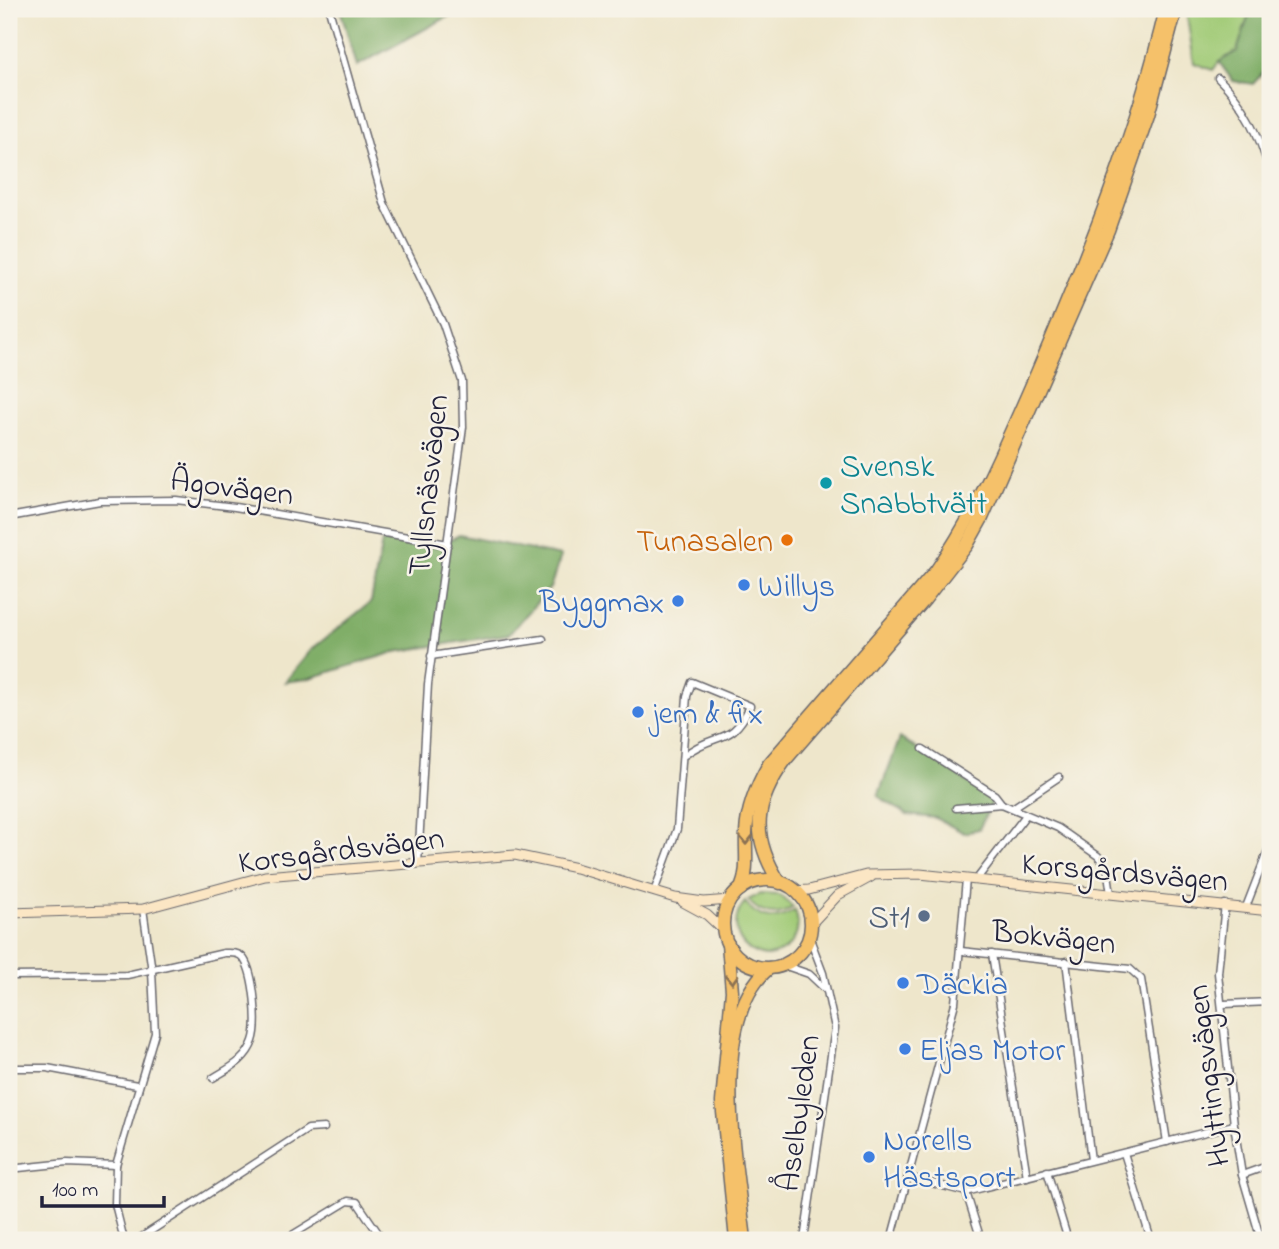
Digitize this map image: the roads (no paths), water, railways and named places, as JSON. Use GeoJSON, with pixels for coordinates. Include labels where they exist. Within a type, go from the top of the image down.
{"type":"FeatureCollection","features":[{"type":"Feature","properties":{"kind":"highway"},"geometry":{"type":"LineString","coordinates":[[741,889],[747,872],[748,815],[756,790],[769,764],[936,570],[958,539],[987,486],[1074,286],[1121,166],[1166,9]]}},
{"type":"Feature","properties":{"kind":"highway"},"geometry":{"type":"LineString","coordinates":[[780,883],[765,857],[759,829],[760,812],[770,784],[786,759],[937,584],[982,518],[1112,218],[1148,115],[1177,9]]}},
{"type":"Feature","properties":{"kind":"highway"},"geometry":{"type":"LineString","coordinates":[[728,944],[748,964],[769,968],[783,965],[799,953],[810,930],[806,906],[794,891],[780,883],[756,882],[741,889],[730,900],[724,914],[723,930],[728,944],[732,991],[722,1101],[736,1240]]}},
{"type":"Feature","properties":{"kind":"highway"},"geometry":{"type":"LineString","coordinates":[[745,1240],[734,1137],[732,1069],[737,1029],[746,996],[769,968]]}},
{"type":"Feature","properties":{"kind":"street","name":"Tyllsnäsvägen"},"geometry":{"type":"LineString","coordinates":[[329,9],[384,203],[443,324],[462,381],[463,427],[431,656],[418,864]]}},
{"type":"Feature","properties":{"kind":"street"},"geometry":{"type":"LineString","coordinates":[[1218,78],[1246,111],[1261,141],[1270,173]]}},
{"type":"Feature","properties":{"kind":"street","name":"Ägovägen"},"geometry":{"type":"LineString","coordinates":[[9,517],[100,501],[176,500],[235,507],[448,544]]}},
{"type":"Feature","properties":{"kind":"street"},"geometry":{"type":"LineString","coordinates":[[431,656],[543,639]]}},
{"type":"Feature","properties":{"kind":"street"},"geometry":{"type":"LineString","coordinates":[[654,892],[676,836],[685,755],[687,696],[692,682],[750,706],[739,728],[730,735],[698,744],[685,755]]}},
{"type":"Feature","properties":{"kind":"street"},"geometry":{"type":"LineString","coordinates":[[923,749],[995,795],[1002,804]]}},
{"type":"Feature","properties":{"kind":"street"},"geometry":{"type":"LineString","coordinates":[[1014,807],[1059,777]]}},
{"type":"Feature","properties":{"kind":"street"},"geometry":{"type":"LineString","coordinates":[[956,808],[1002,804],[1058,828],[1098,856],[1107,867],[1111,894]]}},
{"type":"Feature","properties":{"kind":"street","name":"Korsgårdsvägen"},"geometry":{"type":"LineString","coordinates":[[971,879],[1026,815]]}},
{"type":"Feature","properties":{"kind":"street"},"geometry":{"type":"LineString","coordinates":[[1246,907],[1270,845]]}},
{"type":"Feature","properties":{"kind":"street","name":"Korsgårdsvägen"},"geometry":{"type":"LineString","coordinates":[[9,913],[143,909],[265,876],[515,855],[536,858],[675,898],[704,902],[730,900]]}},
{"type":"Feature","properties":{"kind":"street"},"geometry":{"type":"LineString","coordinates":[[810,930],[838,895],[882,873]]}},
{"type":"Feature","properties":{"kind":"street","name":"Korsgårdsvägen"},"geometry":{"type":"LineString","coordinates":[[794,891],[882,873],[971,879],[1225,904],[1270,911]]}},
{"type":"Feature","properties":{"kind":"street"},"geometry":{"type":"LineString","coordinates":[[891,1240],[955,1003],[971,879]]}},
{"type":"Feature","properties":{"kind":"street","name":"Korsgårdsvägen"},"geometry":{"type":"LineString","coordinates":[[675,898],[707,915],[723,930]]}},
{"type":"Feature","properties":{"kind":"street","name":"Hyttingsvägen"},"geometry":{"type":"LineString","coordinates":[[1225,904],[1219,973],[1234,1125],[1242,1175],[1261,1240]]}},
{"type":"Feature","properties":{"kind":"street"},"geometry":{"type":"LineString","coordinates":[[124,1240],[115,1205],[116,1165],[137,1085],[155,1033],[152,971],[143,909]]}},
{"type":"Feature","properties":{"kind":"street","name":"Åselbyleden"},"geometry":{"type":"LineString","coordinates":[[804,1240],[834,1046],[834,1012],[810,930]]}},
{"type":"Feature","properties":{"kind":"street","name":"Bokvägen"},"geometry":{"type":"LineString","coordinates":[[961,951],[1130,969],[1142,979],[1167,1142]]}},
{"type":"Feature","properties":{"kind":"street"},"geometry":{"type":"LineString","coordinates":[[9,976],[127,975],[224,953],[237,953],[244,959],[256,1017],[253,1041],[241,1061],[213,1078]]}},
{"type":"Feature","properties":{"kind":"street"},"geometry":{"type":"LineString","coordinates":[[992,954],[1027,1177]]}},
{"type":"Feature","properties":{"kind":"street"},"geometry":{"type":"LineString","coordinates":[[1066,961],[1091,1160]]}},
{"type":"Feature","properties":{"kind":"street","name":"Åselbyleden"},"geometry":{"type":"LineString","coordinates":[[783,965],[809,974],[829,994]]}},
{"type":"Feature","properties":{"kind":"street"},"geometry":{"type":"LineString","coordinates":[[1224,1004],[1270,1002]]}},
{"type":"Feature","properties":{"kind":"street"},"geometry":{"type":"LineString","coordinates":[[9,1068],[47,1069],[137,1085]]}},
{"type":"Feature","properties":{"kind":"street"},"geometry":{"type":"LineString","coordinates":[[908,1177],[966,1192],[1234,1125]]}},
{"type":"Feature","properties":{"kind":"street"},"geometry":{"type":"LineString","coordinates":[[137,1240],[308,1129],[324,1128]]}},
{"type":"Feature","properties":{"kind":"street"},"geometry":{"type":"LineString","coordinates":[[1124,1153],[1151,1240]]}},
{"type":"Feature","properties":{"kind":"street"},"geometry":{"type":"LineString","coordinates":[[9,1169],[67,1163],[116,1165]]}},
{"type":"Feature","properties":{"kind":"street"},"geometry":{"type":"LineString","coordinates":[[1242,1175],[1270,1165]]}},
{"type":"Feature","properties":{"kind":"street"},"geometry":{"type":"LineString","coordinates":[[1047,1171],[1068,1240]]}},
{"type":"Feature","properties":{"kind":"street"},"geometry":{"type":"LineString","coordinates":[[966,1192],[981,1240]]}},
{"type":"Feature","properties":{"kind":"street"},"geometry":{"type":"LineString","coordinates":[[285,1240],[348,1201],[357,1202],[363,1208],[383,1240]]}},
{"type":"Feature","properties":{"kind":"place","name":"Svensk Snabbtvätt"},"geometry":{"type":"Point","coordinates":[826,483]}},
{"type":"Feature","properties":{"kind":"place","name":"Tunasalen"},"geometry":{"type":"Point","coordinates":[787,540]}},
{"type":"Feature","properties":{"kind":"place","name":"Willys"},"geometry":{"type":"Point","coordinates":[744,585]}},
{"type":"Feature","properties":{"kind":"place","name":"Byggmax"},"geometry":{"type":"Point","coordinates":[678,601]}},
{"type":"Feature","properties":{"kind":"place","name":"jem & fix"},"geometry":{"type":"Point","coordinates":[638,712]}},
{"type":"Feature","properties":{"kind":"place","name":"St1"},"geometry":{"type":"Point","coordinates":[924,916]}},
{"type":"Feature","properties":{"kind":"place","name":"Däckia"},"geometry":{"type":"Point","coordinates":[903,983]}},
{"type":"Feature","properties":{"kind":"place","name":"Eljas Motor"},"geometry":{"type":"Point","coordinates":[905,1049]}},
{"type":"Feature","properties":{"kind":"place","name":"Norells Hästsport"},"geometry":{"type":"Point","coordinates":[869,1157]}}]}
